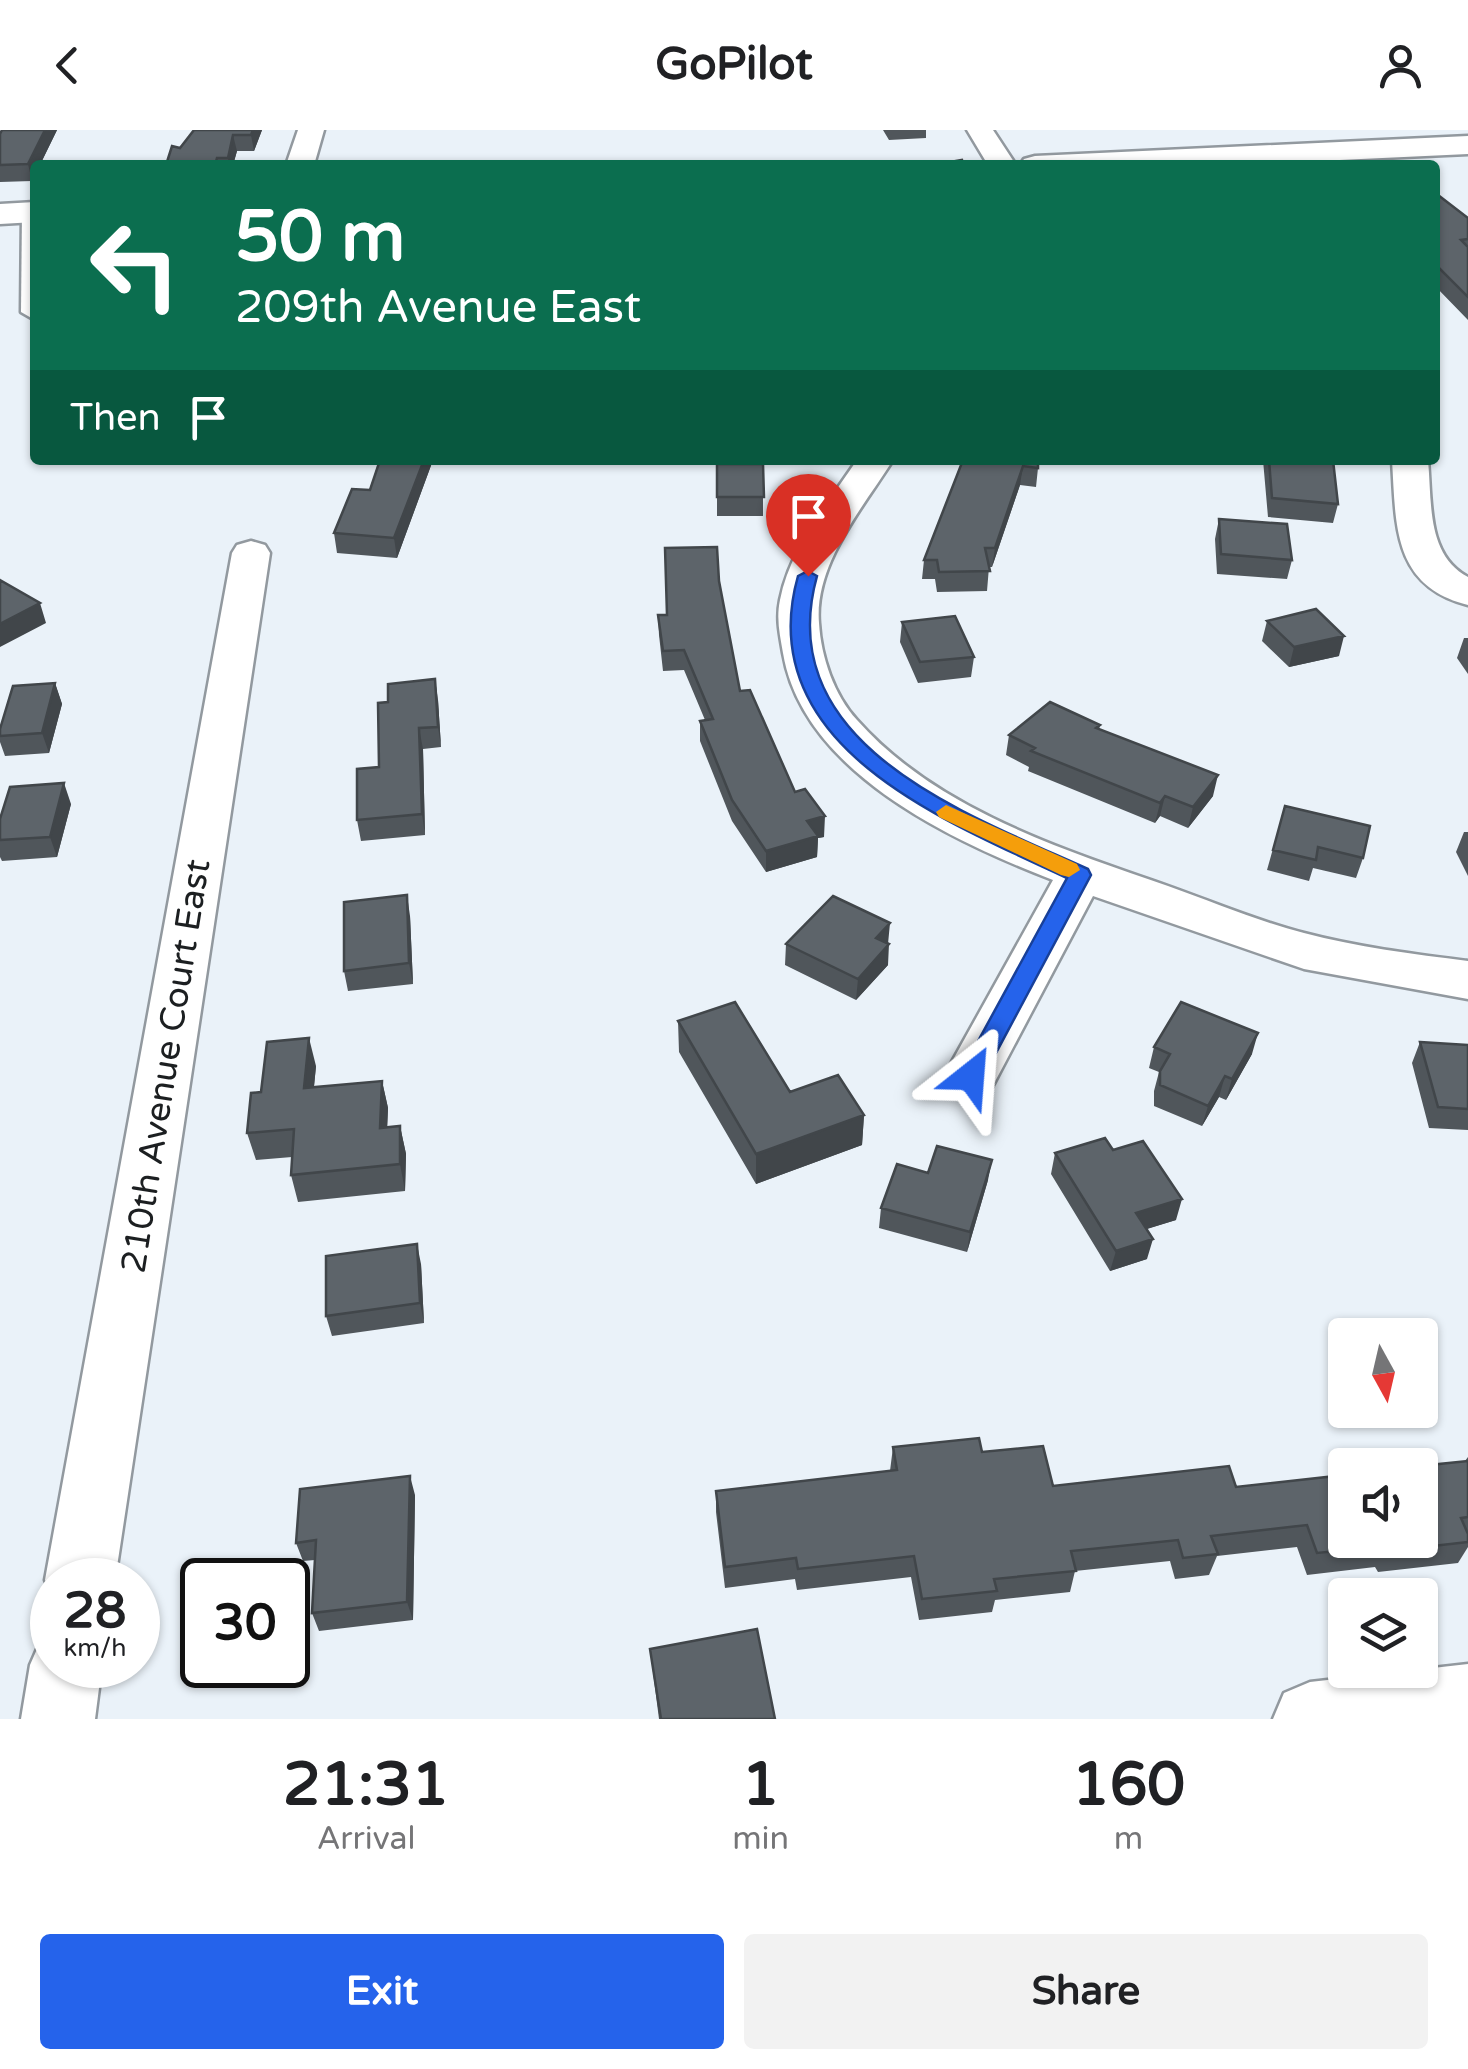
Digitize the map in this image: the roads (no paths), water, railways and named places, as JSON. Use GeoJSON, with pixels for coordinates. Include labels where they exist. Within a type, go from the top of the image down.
{"type":"FeatureCollection","features":[{"type":"Feature","properties":{"kind":"street"},"geometry":{"type":"LineString","coordinates":[[302,160],[311,130]]}},
{"type":"Feature","properties":{"kind":"street"},"geometry":{"type":"LineString","coordinates":[[980,130],[999,160]]}},
{"type":"Feature","properties":{"kind":"street"},"geometry":{"type":"LineString","coordinates":[[1144,160],[1468,145]]}},
{"type":"Feature","properties":{"kind":"street"},"geometry":{"type":"LineString","coordinates":[[872,465],[822,545],[798,608],[801,652],[821,704],[859,752],[890,777],[954,816],[1080,875],[1303,950],[1362,964],[1468,980]]}},
{"type":"Feature","properties":{"kind":"street"},"geometry":{"type":"LineString","coordinates":[[1411,465],[1422,556],[1430,572],[1455,587]]}},
{"type":"Feature","properties":{"kind":"street","name":"210th Avenue Court East"},"geometry":{"type":"LineString","coordinates":[[84,1558],[251,553]]}},
{"type":"Feature","properties":{"kind":"street"},"geometry":{"type":"LineString","coordinates":[[971,1076],[1080,875]]}},
{"type":"Feature","properties":{"kind":"street"},"geometry":{"type":"LineString","coordinates":[[58,1719],[63,1688]]}},
{"type":"Feature","properties":{"kind":"street"},"geometry":{"type":"LineString","coordinates":[[1310,1719],[1468,1701]]}},
{"type":"Feature","properties":{"kind":"lane"},"geometry":{"type":"LineString","coordinates":[[21,213],[30,312]]}}]}
